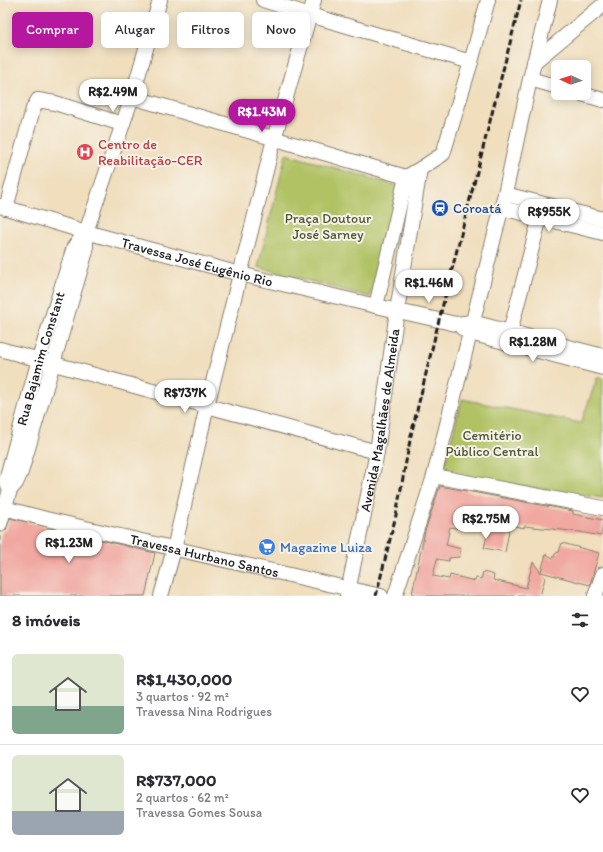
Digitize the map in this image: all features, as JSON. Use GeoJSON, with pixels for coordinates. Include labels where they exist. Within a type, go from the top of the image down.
{"type":"FeatureCollection","features":[{"type":"Feature","properties":{"kind":"street","name":"Rua Bajamim Constant"},"geometry":{"type":"LineString","coordinates":[[0,524],[10,490],[16,483],[21,472],[74,247],[86,232],[132,97],[160,0]]}},
{"type":"Feature","properties":{"kind":"street"},"geometry":{"type":"LineString","coordinates":[[263,0],[298,12]]}},
{"type":"Feature","properties":{"kind":"street"},"geometry":{"type":"LineString","coordinates":[[314,0],[310,16],[471,62]]}},
{"type":"Feature","properties":{"kind":"street"},"geometry":{"type":"LineString","coordinates":[[132,97],[406,177],[443,154],[488,0]]}},
{"type":"Feature","properties":{"kind":"street"},"geometry":{"type":"LineString","coordinates":[[395,596],[434,476],[503,201],[530,79],[550,0]]}},
{"type":"Feature","properties":{"kind":"street"},"geometry":{"type":"LineString","coordinates":[[534,62],[603,5]]}},
{"type":"Feature","properties":{"kind":"street"},"geometry":{"type":"LineString","coordinates":[[161,596],[174,549],[207,406],[274,139],[301,48]]}},
{"type":"Feature","properties":{"kind":"street"},"geometry":{"type":"LineString","coordinates":[[530,79],[551,85]]}},
{"type":"Feature","properties":{"kind":"street"},"geometry":{"type":"LineString","coordinates":[[591,97],[603,100]]}},
{"type":"Feature","properties":{"kind":"street"},"geometry":{"type":"LineString","coordinates":[[3,207],[33,109],[38,100],[44,100],[122,124]]}},
{"type":"Feature","properties":{"kind":"street","name":"Avenida Magalhães de Almeida"},"geometry":{"type":"LineString","coordinates":[[348,592],[377,452],[397,310],[420,169]]}},
{"type":"Feature","properties":{"kind":"street"},"geometry":{"type":"LineString","coordinates":[[376,306],[406,177]]}},
{"type":"Feature","properties":{"kind":"street"},"geometry":{"type":"LineString","coordinates":[[503,201],[540,217],[603,233]]}},
{"type":"Feature","properties":{"kind":"street"},"geometry":{"type":"LineString","coordinates":[[503,201],[603,219]]}},
{"type":"Feature","properties":{"kind":"street","name":"Travessa José Eugênio Rio"},"geometry":{"type":"LineString","coordinates":[[3,207],[86,232],[240,274],[471,328]]}},
{"type":"Feature","properties":{"kind":"street"},"geometry":{"type":"LineString","coordinates":[[510,332],[540,217]]}},
{"type":"Feature","properties":{"kind":"street"},"geometry":{"type":"LineString","coordinates":[[471,328],[510,332],[603,356]]}},
{"type":"Feature","properties":{"kind":"street"},"geometry":{"type":"LineString","coordinates":[[471,328],[603,368]]}},
{"type":"Feature","properties":{"kind":"street"},"geometry":{"type":"LineString","coordinates":[[0,349],[377,452]]}},
{"type":"Feature","properties":{"kind":"street"},"geometry":{"type":"LineString","coordinates":[[434,476],[603,508]]}},
{"type":"Feature","properties":{"kind":"street","name":"Travessa Hurbano Santos"},"geometry":{"type":"LineString","coordinates":[[4,508],[348,592],[381,596]]}},
{"type":"Feature","properties":{"kind":"street"},"geometry":{"type":"LineString","coordinates":[[595,596],[603,574]]}},
{"type":"Feature","properties":{"kind":"green space","name":"Praça Doutour José Sarney"},"geometry":{"type":"Polygon","coordinates":[[[286,154],[399,186],[370,297],[258,267],[286,154]]]}},
{"type":"Feature","properties":{"kind":"green space","name":"Cemitério Público Central"},"geometry":{"type":"Polygon","coordinates":[[[597,378],[603,378],[603,498],[442,474],[462,399],[581,423],[597,378]]]}},
{"type":"Feature","properties":{"kind":"building"},"geometry":{"type":"Polygon","coordinates":[[[440,486],[573,511],[573,514],[603,520],[601,536],[580,532],[524,526],[524,528],[510,525],[510,528],[502,526],[509,531],[505,552],[484,548],[488,531],[462,525],[461,529],[450,527],[446,545],[461,549],[459,557],[449,558],[449,561],[437,559],[433,576],[449,579],[450,575],[475,581],[476,578],[481,579],[483,572],[494,575],[493,580],[526,588],[533,562],[545,578],[540,596],[420,596],[412,594],[425,531],[440,486]]]}},
{"type":"Feature","properties":{"kind":"building"},"geometry":{"type":"Polygon","coordinates":[[[10,518],[155,553],[145,596],[0,596],[0,540],[2,532],[6,530],[10,518]]]}},
{"type":"Feature","properties":{"kind":"building"},"geometry":{"type":"Polygon","coordinates":[[[562,543],[599,553],[590,585],[541,572],[546,554],[553,558],[556,553],[559,552],[562,543]]]}},
{"type":"Feature","properties":{"kind":"railway"},"geometry":{"type":"LineString","coordinates":[[376,596],[396,515],[411,435],[521,0]]}},
{"type":"Feature","properties":{"kind":"place","name":"Centro de Reabilitação-CER"},"geometry":{"type":"Point","coordinates":[85,152]}},
{"type":"Feature","properties":{"kind":"place","name":"Coroatá"},"geometry":{"type":"Point","coordinates":[440,208]}},
{"type":"Feature","properties":{"kind":"place","name":"Magazine Luiza"},"geometry":{"type":"Point","coordinates":[267,547]}}]}
